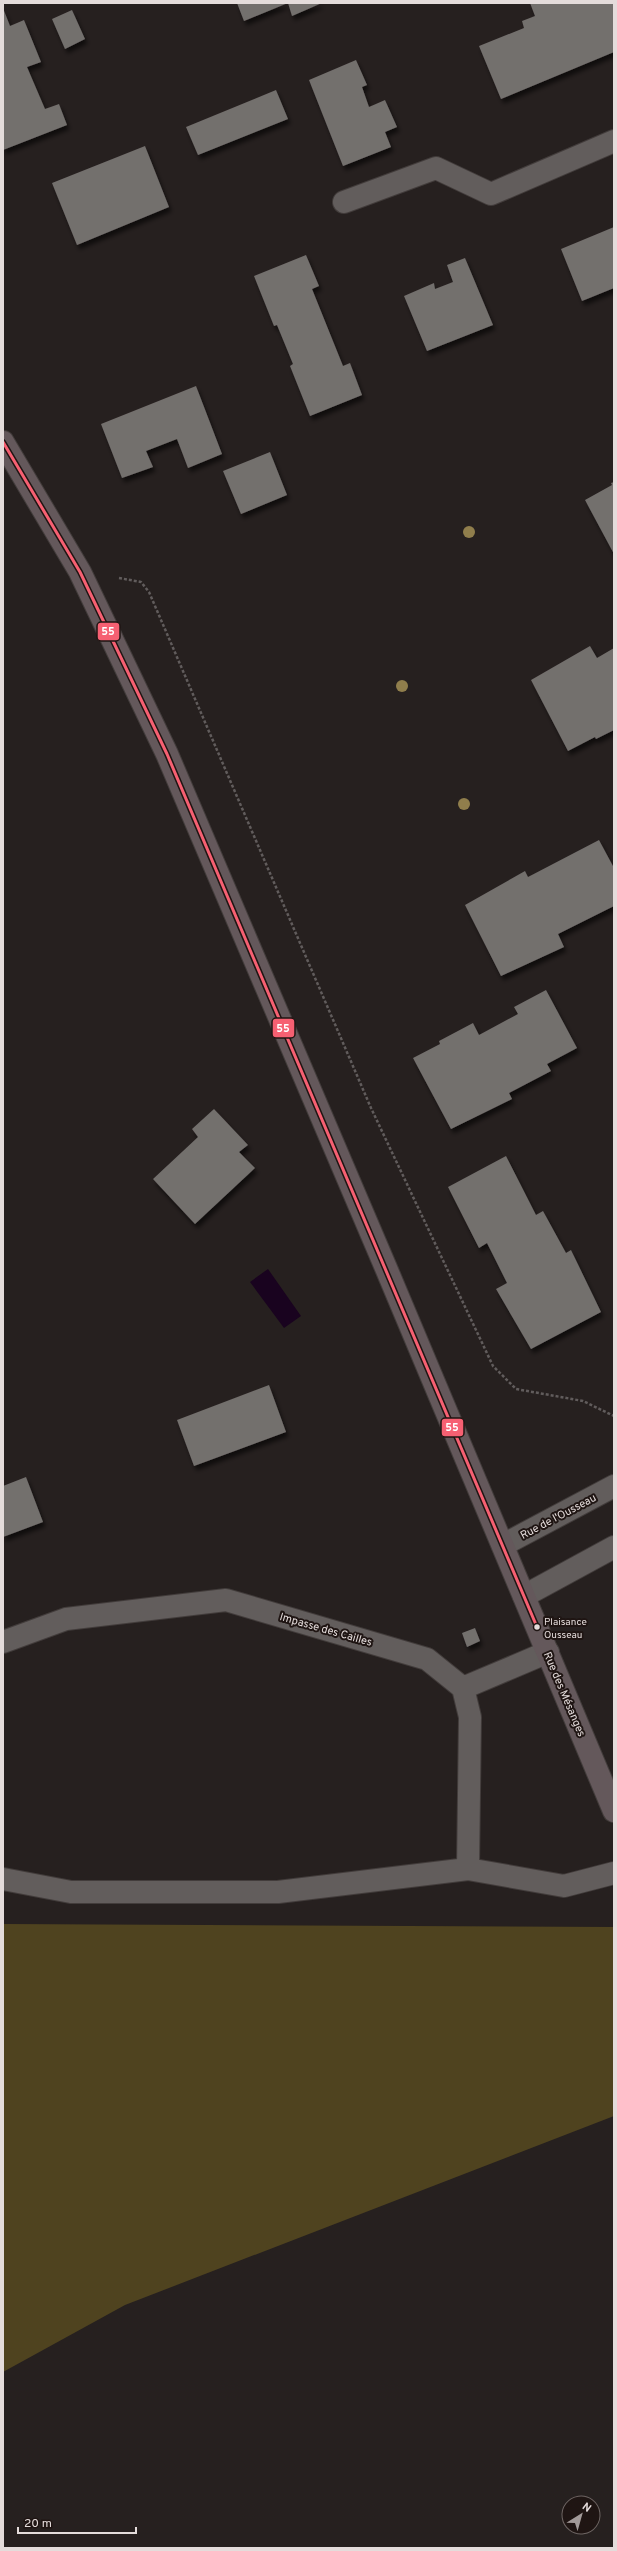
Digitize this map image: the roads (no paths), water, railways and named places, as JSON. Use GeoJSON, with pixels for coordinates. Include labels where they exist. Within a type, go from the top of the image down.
{"type":"FeatureCollection","features":[{"type":"Feature","properties":{"kind":"main road","name":"Rue des Mésanges"},"geometry":{"type":"LineString","coordinates":[[3,442],[80,572],[124,660],[167,754],[614,1810]]}},
{"type":"Feature","properties":{"kind":"street"},"geometry":{"type":"LineString","coordinates":[[344,202],[436,168],[491,194],[614,142]]}},
{"type":"Feature","properties":{"kind":"street","name":"Rue de l'Ousseau"},"geometry":{"type":"LineString","coordinates":[[502,1545],[614,1486]]}},
{"type":"Feature","properties":{"kind":"street"},"geometry":{"type":"LineString","coordinates":[[524,1596],[614,1548]]}},
{"type":"Feature","properties":{"kind":"street","name":"Impasse des Cailles"},"geometry":{"type":"LineString","coordinates":[[3,1642],[66,1619],[226,1600],[426,1659],[463,1688]]}},
{"type":"Feature","properties":{"kind":"street"},"geometry":{"type":"LineString","coordinates":[[468,1869],[470,1717],[463,1688],[548,1652]]}},
{"type":"Feature","properties":{"kind":"street"},"geometry":{"type":"LineString","coordinates":[[3,1879],[71,1892],[278,1892],[468,1869],[564,1886],[614,1873]]}},
{"type":"Feature","properties":{"kind":"place","name":"Plaisance Ousseau"},"geometry":{"type":"Point","coordinates":[537,1627]}}]}
